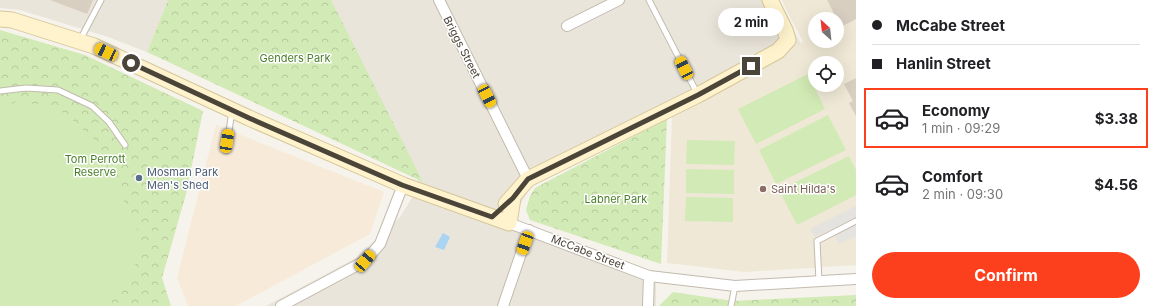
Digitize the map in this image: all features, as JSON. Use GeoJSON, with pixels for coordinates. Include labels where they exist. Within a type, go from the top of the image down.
{"type":"FeatureCollection","features":[{"type":"Feature","properties":{"kind":"street","name":"Briggs Street"},"geometry":{"type":"LineString","coordinates":[[438,0],[528,179]]}},
{"type":"Feature","properties":{"kind":"street"},"geometry":{"type":"LineString","coordinates":[[567,26],[619,0]]}},
{"type":"Feature","properties":{"kind":"street"},"geometry":{"type":"LineString","coordinates":[[492,217],[513,198],[528,179],[698,95],[778,52],[788,40],[785,30],[770,0]]}},
{"type":"Feature","properties":{"kind":"street","name":"McCabe Street"},"geometry":{"type":"LineString","coordinates":[[0,19],[12,20],[94,46],[232,110],[402,185],[530,230],[649,276],[735,286],[856,279]]}},
{"type":"Feature","properties":{"kind":"street"},"geometry":{"type":"LineString","coordinates":[[281,306],[365,261],[380,244],[402,185]]}},
{"type":"Feature","properties":{"kind":"street"},"geometry":{"type":"LineString","coordinates":[[509,223],[513,198]]}},
{"type":"Feature","properties":{"kind":"street"},"geometry":{"type":"LineString","coordinates":[[502,306],[530,230]]}},
{"type":"Feature","properties":{"kind":"street"},"geometry":{"type":"LineString","coordinates":[[648,306],[649,276]]}},
{"type":"Feature","properties":{"kind":"lane"},"geometry":{"type":"LineString","coordinates":[[80,42],[101,0]]}},
{"type":"Feature","properties":{"kind":"lane"},"geometry":{"type":"LineString","coordinates":[[649,0],[698,95]]}},
{"type":"Feature","properties":{"kind":"lane"},"geometry":{"type":"LineString","coordinates":[[0,90],[26,88],[58,90],[92,106],[109,122],[125,145]]}},
{"type":"Feature","properties":{"kind":"lane"},"geometry":{"type":"LineString","coordinates":[[226,151],[232,110]]}},
{"type":"Feature","properties":{"kind":"lane"},"geometry":{"type":"LineString","coordinates":[[819,281],[817,241],[856,221]]}},
{"type":"Feature","properties":{"kind":"lane"},"geometry":{"type":"LineString","coordinates":[[731,306],[735,286]]}},
{"type":"Feature","properties":{"kind":"shaded area"},"geometry":{"type":"Polygon","coordinates":[[[0,0],[168,0],[147,52],[108,37],[20,10],[0,8],[0,0]]]}},
{"type":"Feature","properties":{"kind":"shaded area"},"geometry":{"type":"Polygon","coordinates":[[[328,0],[777,0],[802,46],[533,183],[512,218],[646,270],[656,284],[656,306],[266,306],[356,258],[400,217],[420,185],[328,0]]]}},
{"type":"Feature","properties":{"kind":"shaded area","name":"Saint Hilda's"},"geometry":{"type":"Polygon","coordinates":[[[782,0],[856,0],[856,265],[745,272],[667,263],[672,115],[803,42],[782,0]]]}},
{"type":"Feature","properties":{"kind":"shaded area"},"geometry":{"type":"Polygon","coordinates":[[[216,125],[384,192],[370,234],[236,306],[188,306],[177,278],[216,125]]]}},
{"type":"Feature","properties":{"kind":"shaded area"},"geometry":{"type":"Polygon","coordinates":[[[856,206],[856,236],[839,244],[831,229],[815,237],[810,229],[856,206]]]}},
{"type":"Feature","properties":{"kind":"green space","name":"Genders Park"},"geometry":{"type":"Polygon","coordinates":[[[168,0],[331,0],[423,182],[147,52],[168,0]]]}},
{"type":"Feature","properties":{"kind":"green space","name":"Tom Perrott Reserve"},"geometry":{"type":"Polygon","coordinates":[[[0,30],[85,55],[203,111],[186,194],[162,278],[171,306],[0,306],[0,30]]]}},
{"type":"Feature","properties":{"kind":"green space"},"geometry":{"type":"Polygon","coordinates":[[[808,74],[808,92],[817,92],[825,109],[756,144],[738,109],[808,74]]]}},
{"type":"Feature","properties":{"kind":"green space"},"geometry":{"type":"Polygon","coordinates":[[[15,102],[45,105],[66,114],[94,139],[141,237],[137,261],[122,289],[97,306],[0,306],[0,112],[15,102]]]}},
{"type":"Feature","properties":{"kind":"green space"},"geometry":{"type":"Polygon","coordinates":[[[828,115],[846,150],[776,184],[759,150],[828,115]]]}},
{"type":"Feature","properties":{"kind":"green space","name":"Labner Park"},"geometry":{"type":"Polygon","coordinates":[[[667,119],[661,264],[530,220],[526,210],[530,196],[535,188],[667,119]]]}},
{"type":"Feature","properties":{"kind":"green space"},"geometry":{"type":"Polygon","coordinates":[[[687,140],[735,141],[734,165],[686,164],[687,140]]]}},
{"type":"Feature","properties":{"kind":"green space"},"geometry":{"type":"Polygon","coordinates":[[[849,156],[856,170],[856,195],[797,225],[779,190],[849,156]]]}},
{"type":"Feature","properties":{"kind":"green space"},"geometry":{"type":"Polygon","coordinates":[[[686,169],[734,170],[734,194],[686,193],[686,169]]]}},
{"type":"Feature","properties":{"kind":"green space"},"geometry":{"type":"Polygon","coordinates":[[[686,197],[733,198],[733,222],[685,221],[686,197]]]}},
{"type":"Feature","properties":{"kind":"green space"},"geometry":{"type":"Polygon","coordinates":[[[673,292],[733,301],[856,295],[856,306],[659,306],[673,292]]]}},
{"type":"Feature","properties":{"kind":"water"},"geometry":{"type":"Polygon","coordinates":[[[443,233],[450,237],[444,250],[435,247],[443,233]]]}},
{"type":"Feature","properties":{"kind":"building"},"geometry":{"type":"Polygon","coordinates":[[[50,0],[93,0],[87,14],[50,0]]]}},
{"type":"Feature","properties":{"kind":"building"},"geometry":{"type":"Polygon","coordinates":[[[827,0],[856,0],[856,19],[844,25],[844,12],[833,12],[827,0]]]}},
{"type":"Feature","properties":{"kind":"building"},"geometry":{"type":"Polygon","coordinates":[[[856,78],[856,116],[849,103],[853,101],[844,84],[856,78]]]}},
{"type":"Feature","properties":{"kind":"place","name":"Mosman Park Men's Shed"},"geometry":{"type":"Point","coordinates":[139,178]}},
{"type":"Feature","properties":{"kind":"place","name":"Saint Hilda's"},"geometry":{"type":"Point","coordinates":[763,189]}},
{"type":"Feature","properties":{"kind":"route"},"geometry":{"type":"LineString","coordinates":[[131,63],[249,118],[402,185],[492,217],[513,198],[528,179],[698,95],[751,66]]}}]}
